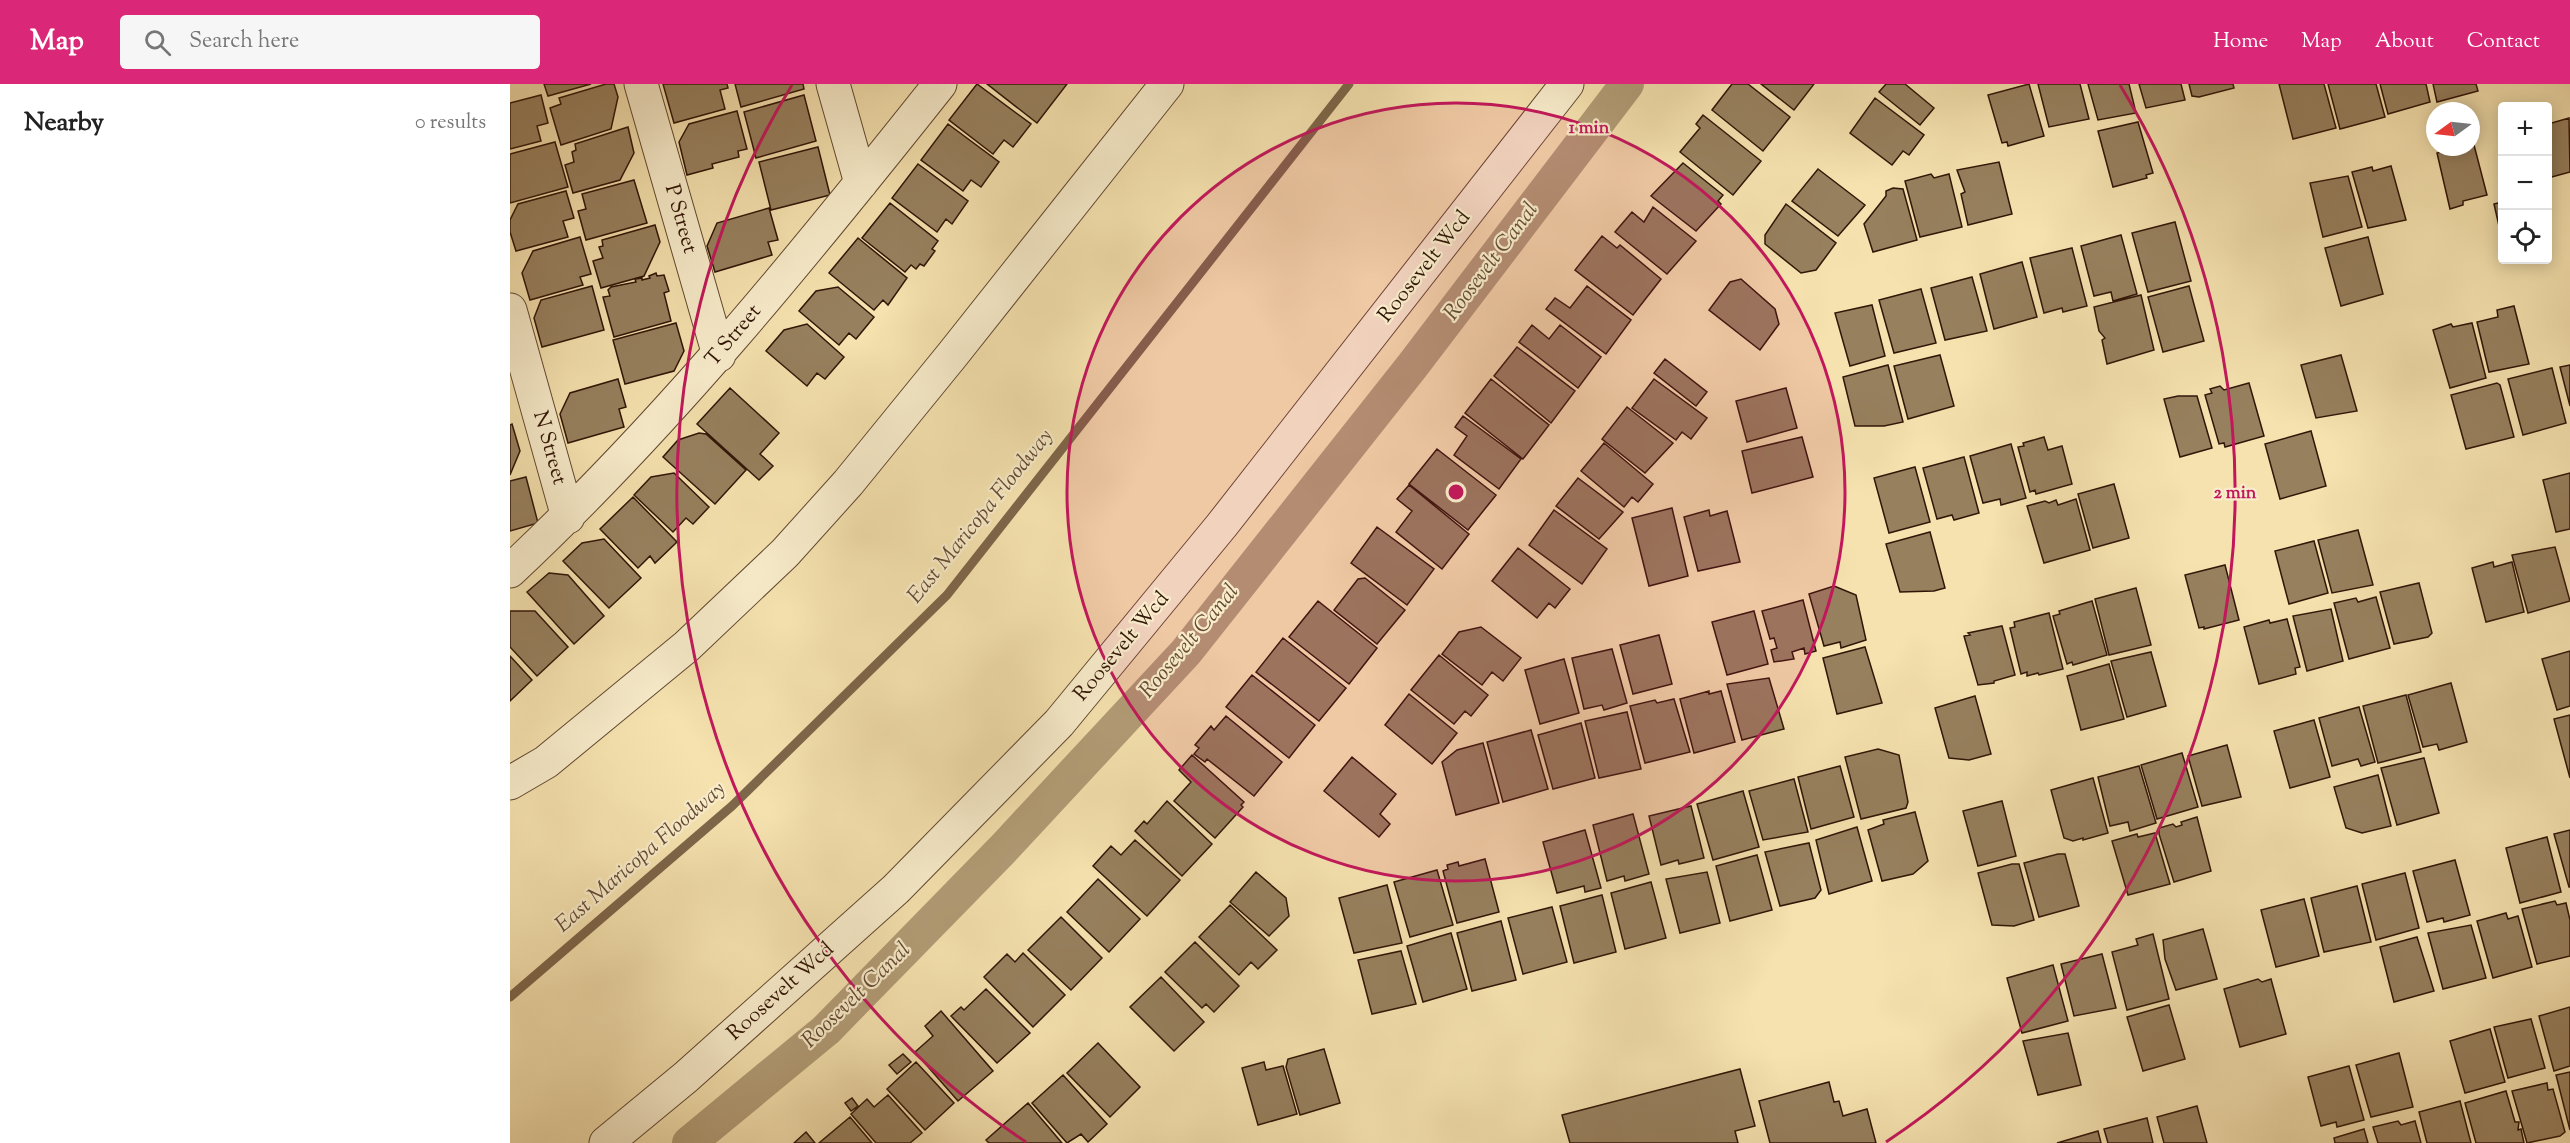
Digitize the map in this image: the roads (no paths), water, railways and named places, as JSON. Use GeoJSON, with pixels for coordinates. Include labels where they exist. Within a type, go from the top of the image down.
{"type":"FeatureCollection","features":[{"type":"Feature","properties":{"kind":"street","name":"P Street"},"geometry":{"type":"LineString","coordinates":[[641,84],[719,355]]}},
{"type":"Feature","properties":{"kind":"street"},"geometry":{"type":"LineString","coordinates":[[833,84],[861,183]]}},
{"type":"Feature","properties":{"kind":"street","name":"T Street"},"geometry":{"type":"LineString","coordinates":[[510,571],[568,517],[719,355],[940,84]]}},
{"type":"Feature","properties":{"kind":"street"},"geometry":{"type":"LineString","coordinates":[[510,783],[546,762],[687,646],[785,553],[848,483],[1167,84]]}},
{"type":"Feature","properties":{"kind":"street","name":"Roosevelt Wcd"},"geometry":{"type":"LineString","coordinates":[[606,1143],[686,1077],[896,889],[1059,723],[1222,525],[1567,84]]}},
{"type":"Feature","properties":{"kind":"street","name":"N Street"},"geometry":{"type":"LineString","coordinates":[[510,310],[568,517]]}},
{"type":"Feature","properties":{"kind":"waterway","name":"East Maricopa Floodway"},"geometry":{"type":"LineString","coordinates":[[510,997],[732,806],[947,595],[1349,84]]}},
{"type":"Feature","properties":{"kind":"waterway","name":"Roosevelt Canal"},"geometry":{"type":"LineString","coordinates":[[689,1143],[826,1030],[1003,849],[1186,652],[1413,365],[1627,84]]}}]}
